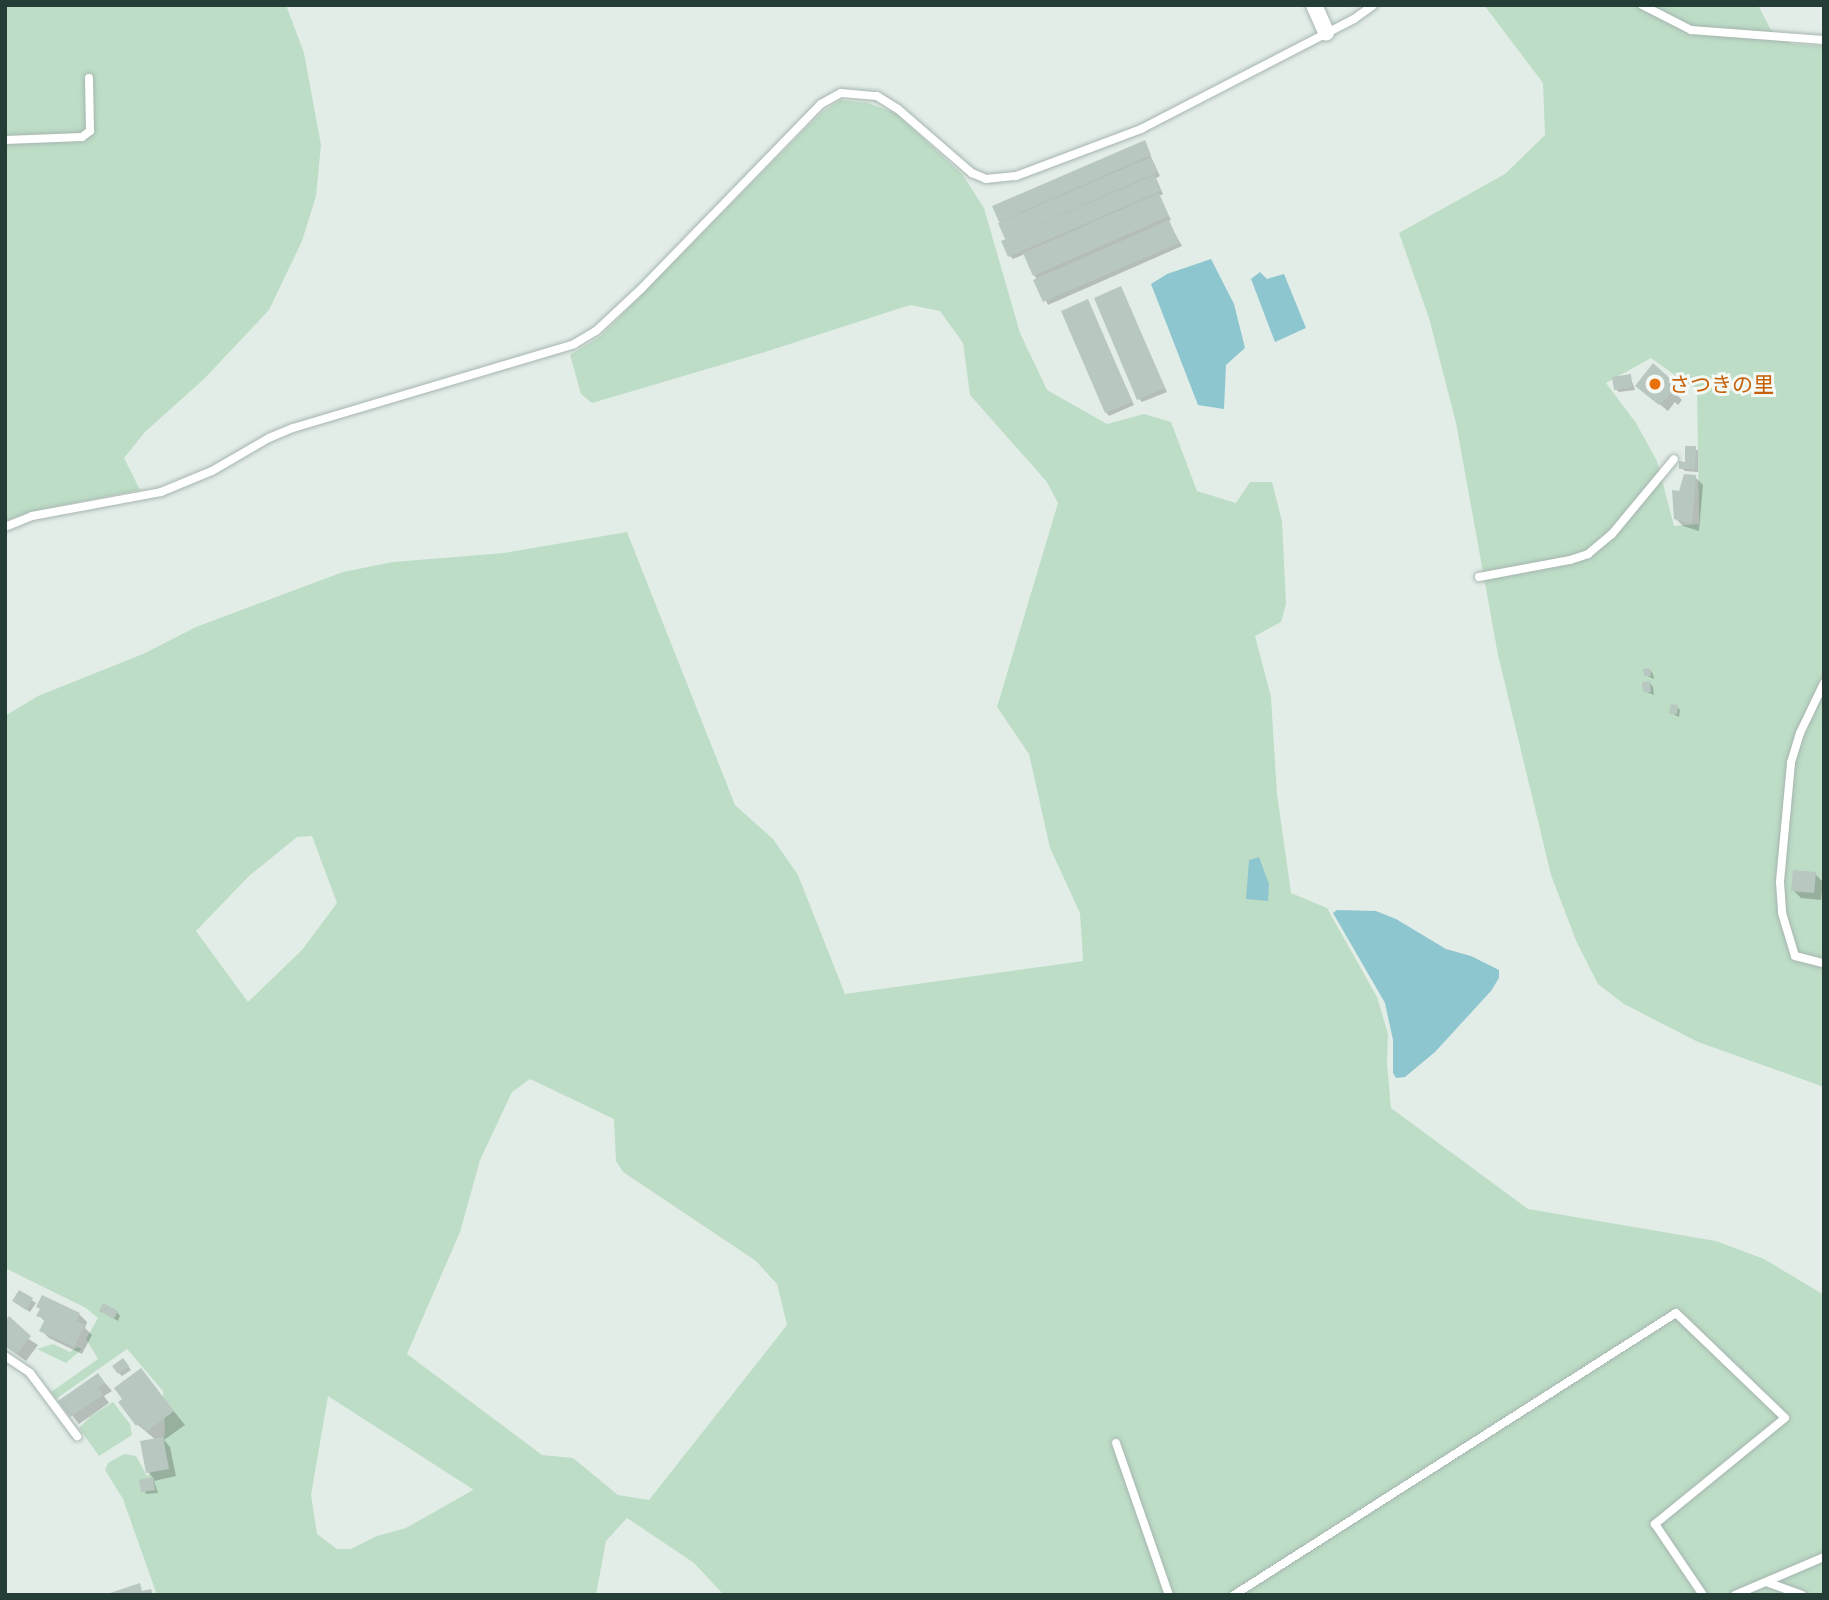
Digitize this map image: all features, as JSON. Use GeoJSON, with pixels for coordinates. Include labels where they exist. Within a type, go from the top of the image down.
{"type":"FeatureCollection","features":[{"type":"Feature","properties":{"kind":"street"},"geometry":{"type":"LineString","coordinates":[[1314,5],[1325,32]]}},
{"type":"Feature","properties":{"kind":"lane"},"geometry":{"type":"LineString","coordinates":[[5,527],[32,516],[161,492],[212,471],[269,438],[293,428],[574,344],[596,331],[641,289],[821,104],[841,93],[877,96],[898,108],[972,173],[986,179],[1016,176],[1141,129],[1373,5]]}},
{"type":"Feature","properties":{"kind":"lane"},"geometry":{"type":"LineString","coordinates":[[1642,5],[1691,30],[1824,40]]}},
{"type":"Feature","properties":{"kind":"lane"},"geometry":{"type":"LineString","coordinates":[[5,140],[82,137],[90,131],[89,78]]}},
{"type":"Feature","properties":{"kind":"lane"},"geometry":{"type":"LineString","coordinates":[[1479,577],[1570,560],[1588,554],[1612,534],[1674,459]]}},
{"type":"Feature","properties":{"kind":"lane"},"geometry":{"type":"LineString","coordinates":[[1824,683],[1800,733],[1791,763],[1780,882],[1782,913],[1795,956],[1824,963]]}},
{"type":"Feature","properties":{"kind":"lane"},"geometry":{"type":"LineString","coordinates":[[1234,1595],[1676,1313],[1785,1418],[1655,1524],[1703,1595]]}},
{"type":"Feature","properties":{"kind":"lane"},"geometry":{"type":"LineString","coordinates":[[5,1356],[30,1373],[77,1436]]}},
{"type":"Feature","properties":{"kind":"lane"},"geometry":{"type":"LineString","coordinates":[[1116,1443],[1169,1595]]}},
{"type":"Feature","properties":{"kind":"lane"},"geometry":{"type":"LineString","coordinates":[[1735,1595],[1769,1583],[1824,1557]]}},
{"type":"Feature","properties":{"kind":"lane"},"geometry":{"type":"LineString","coordinates":[[1769,1583],[1802,1595]]}},
{"type":"Feature","properties":{"kind":"green space"},"geometry":{"type":"Polygon","coordinates":[[[5,5],[286,5],[304,53],[321,145],[316,196],[302,241],[269,310],[204,379],[145,432],[124,458],[140,490],[33,511],[5,521],[5,5]]]}},
{"type":"Feature","properties":{"kind":"green space"},"geometry":{"type":"Polygon","coordinates":[[[1484,5],[1758,5],[1771,30],[1792,44],[1824,46],[1824,1087],[1698,1042],[1624,1004],[1598,984],[1577,943],[1551,875],[1498,655],[1456,423],[1429,318],[1399,233],[1505,174],[1545,135],[1543,83],[1484,5]],[[1651,358],[1606,383],[1636,423],[1657,461],[1674,526],[1699,524],[1697,391],[1651,358]]]}},
{"type":"Feature","properties":{"kind":"green space"},"geometry":{"type":"Polygon","coordinates":[[[840,100],[868,103],[895,113],[962,174],[984,208],[1020,333],[1047,390],[1107,424],[1144,414],[1171,422],[1197,491],[1236,503],[1250,482],[1272,482],[1282,521],[1286,604],[1281,622],[1255,636],[1271,697],[1277,794],[1291,893],[1327,908],[1377,997],[1388,1034],[1387,1063],[1391,1108],[1528,1209],[1716,1241],[1764,1259],[1824,1295],[1824,1595],[724,1595],[694,1563],[627,1518],[606,1541],[596,1595],[157,1595],[123,1499],[105,1470],[108,1463],[124,1454],[136,1456],[147,1476],[161,1465],[165,1429],[163,1391],[127,1349],[56,1399],[51,1392],[98,1359],[86,1339],[98,1318],[86,1308],[5,1268],[5,716],[38,696],[143,654],[196,627],[343,572],[393,562],[504,553],[627,532],[735,805],[773,839],[798,875],[845,994],[1083,961],[1080,913],[1050,848],[1029,754],[997,707],[1058,503],[1047,482],[970,395],[963,343],[940,311],[910,305],[765,352],[592,403],[581,394],[570,355],[601,336],[821,113],[840,100]],[[312,836],[297,837],[249,876],[196,931],[248,1002],[302,950],[337,903],[312,836]],[[530,1079],[512,1092],[480,1160],[460,1232],[407,1354],[542,1455],[573,1458],[618,1495],[649,1500],[787,1325],[777,1284],[756,1261],[623,1172],[616,1161],[614,1119],[530,1079]],[[328,1396],[311,1495],[317,1534],[337,1549],[351,1549],[377,1536],[406,1528],[474,1490],[328,1396]]]}},
{"type":"Feature","properties":{"kind":"green space"},"geometry":{"type":"Polygon","coordinates":[[[53,1344],[70,1352],[77,1347],[82,1349],[66,1363],[37,1349],[53,1344]]]}},
{"type":"Feature","properties":{"kind":"green space"},"geometry":{"type":"Polygon","coordinates":[[[113,1402],[130,1424],[132,1435],[99,1456],[79,1428],[91,1416],[113,1402]]]}},
{"type":"Feature","properties":{"kind":"water"},"geometry":{"type":"Polygon","coordinates":[[[1211,259],[1234,304],[1245,348],[1226,365],[1224,409],[1198,405],[1151,284],[1167,274],[1211,259]]]}},
{"type":"Feature","properties":{"kind":"water"},"geometry":{"type":"Polygon","coordinates":[[[1260,272],[1267,279],[1284,274],[1306,328],[1275,342],[1251,279],[1260,272]]]}},
{"type":"Feature","properties":{"kind":"water"},"geometry":{"type":"Polygon","coordinates":[[[1259,857],[1269,884],[1268,901],[1246,899],[1249,860],[1259,857]]]}},
{"type":"Feature","properties":{"kind":"water"},"geometry":{"type":"Polygon","coordinates":[[[1337,910],[1376,911],[1396,919],[1446,949],[1471,956],[1499,970],[1499,978],[1491,991],[1435,1052],[1405,1077],[1396,1078],[1393,1073],[1393,1040],[1385,1003],[1333,913],[1337,910]]]}},
{"type":"Feature","properties":{"kind":"building"},"geometry":{"type":"Polygon","coordinates":[[[1145,140],[1151,155],[999,222],[992,206],[1145,140]]]}},
{"type":"Feature","properties":{"kind":"building"},"geometry":{"type":"Polygon","coordinates":[[[1151,157],[1158,172],[1005,239],[998,223],[1151,157]]]}},
{"type":"Feature","properties":{"kind":"building"},"geometry":{"type":"Polygon","coordinates":[[[1154,175],[1161,191],[1008,257],[1001,241],[1154,175]]]}},
{"type":"Feature","properties":{"kind":"building"},"geometry":{"type":"Polygon","coordinates":[[[1159,193],[1169,216],[1033,276],[1023,253],[1159,193]]]}},
{"type":"Feature","properties":{"kind":"building"},"geometry":{"type":"Polygon","coordinates":[[[1169,220],[1179,243],[1043,302],[1033,280],[1169,220]]]}},
{"type":"Feature","properties":{"kind":"building"},"geometry":{"type":"Polygon","coordinates":[[[1121,286],[1165,388],[1137,400],[1094,298],[1121,286]]]}},
{"type":"Feature","properties":{"kind":"building"},"geometry":{"type":"Polygon","coordinates":[[[1088,299],[1132,402],[1105,413],[1061,311],[1088,299]]]}},
{"type":"Feature","properties":{"kind":"building","name":"さつきの里"},"geometry":{"type":"Polygon","coordinates":[[[1653,363],[1675,383],[1671,387],[1675,391],[1659,405],[1635,386],[1653,363]]]}},
{"type":"Feature","properties":{"kind":"building"},"geometry":{"type":"Polygon","coordinates":[[[1631,374],[1632,387],[1614,390],[1612,377],[1631,374]]]}},
{"type":"Feature","properties":{"kind":"building"},"geometry":{"type":"Polygon","coordinates":[[[1685,446],[1696,446],[1695,469],[1679,469],[1679,461],[1685,462],[1685,446]]]}},
{"type":"Feature","properties":{"kind":"building"},"geometry":{"type":"Polygon","coordinates":[[[1684,474],[1696,475],[1692,524],[1674,519],[1672,490],[1679,491],[1684,474]]]}},
{"type":"Feature","properties":{"kind":"building"},"geometry":{"type":"Polygon","coordinates":[[[1650,668],[1651,676],[1644,676],[1643,669],[1650,668]]]}},
{"type":"Feature","properties":{"kind":"building"},"geometry":{"type":"Polygon","coordinates":[[[1650,681],[1651,692],[1643,692],[1642,682],[1650,681]]]}},
{"type":"Feature","properties":{"kind":"building"},"geometry":{"type":"Polygon","coordinates":[[[1671,704],[1678,705],[1677,714],[1669,714],[1671,704]]]}},
{"type":"Feature","properties":{"kind":"building"},"geometry":{"type":"Polygon","coordinates":[[[1793,870],[1816,872],[1814,893],[1791,891],[1793,870]]]}},
{"type":"Feature","properties":{"kind":"building"},"geometry":{"type":"Polygon","coordinates":[[[19,1290],[33,1298],[26,1310],[12,1301],[19,1290]]]}},
{"type":"Feature","properties":{"kind":"building"},"geometry":{"type":"Polygon","coordinates":[[[42,1295],[80,1313],[76,1321],[85,1325],[74,1347],[39,1331],[45,1319],[36,1316],[40,1309],[36,1307],[42,1295]]]}},
{"type":"Feature","properties":{"kind":"building"},"geometry":{"type":"Polygon","coordinates":[[[103,1303],[118,1311],[114,1319],[99,1311],[103,1303]]]}},
{"type":"Feature","properties":{"kind":"building"},"geometry":{"type":"Polygon","coordinates":[[[9,1316],[31,1336],[17,1354],[5,1345],[5,1321],[9,1316]]]}},
{"type":"Feature","properties":{"kind":"building"},"geometry":{"type":"Polygon","coordinates":[[[123,1358],[129,1366],[118,1374],[112,1366],[123,1358]]]}},
{"type":"Feature","properties":{"kind":"building"},"geometry":{"type":"Polygon","coordinates":[[[141,1368],[174,1411],[146,1432],[140,1423],[136,1426],[118,1402],[122,1399],[114,1388],[141,1368]]]}},
{"type":"Feature","properties":{"kind":"building"},"geometry":{"type":"Polygon","coordinates":[[[98,1373],[105,1383],[98,1388],[103,1395],[70,1417],[58,1401],[98,1373]]]}},
{"type":"Feature","properties":{"kind":"building"},"geometry":{"type":"Polygon","coordinates":[[[163,1437],[169,1469],[146,1473],[140,1441],[163,1437]]]}},
{"type":"Feature","properties":{"kind":"building"},"geometry":{"type":"Polygon","coordinates":[[[153,1477],[155,1490],[141,1492],[139,1480],[153,1477]]]}},
{"type":"Feature","properties":{"kind":"building"},"geometry":{"type":"Polygon","coordinates":[[[140,1583],[142,1591],[151,1589],[153,1595],[104,1595],[140,1583]]]}},
{"type":"Feature","properties":{"kind":"place","name":"さつきの里"},"geometry":{"type":"Point","coordinates":[1655,384]}}]}
